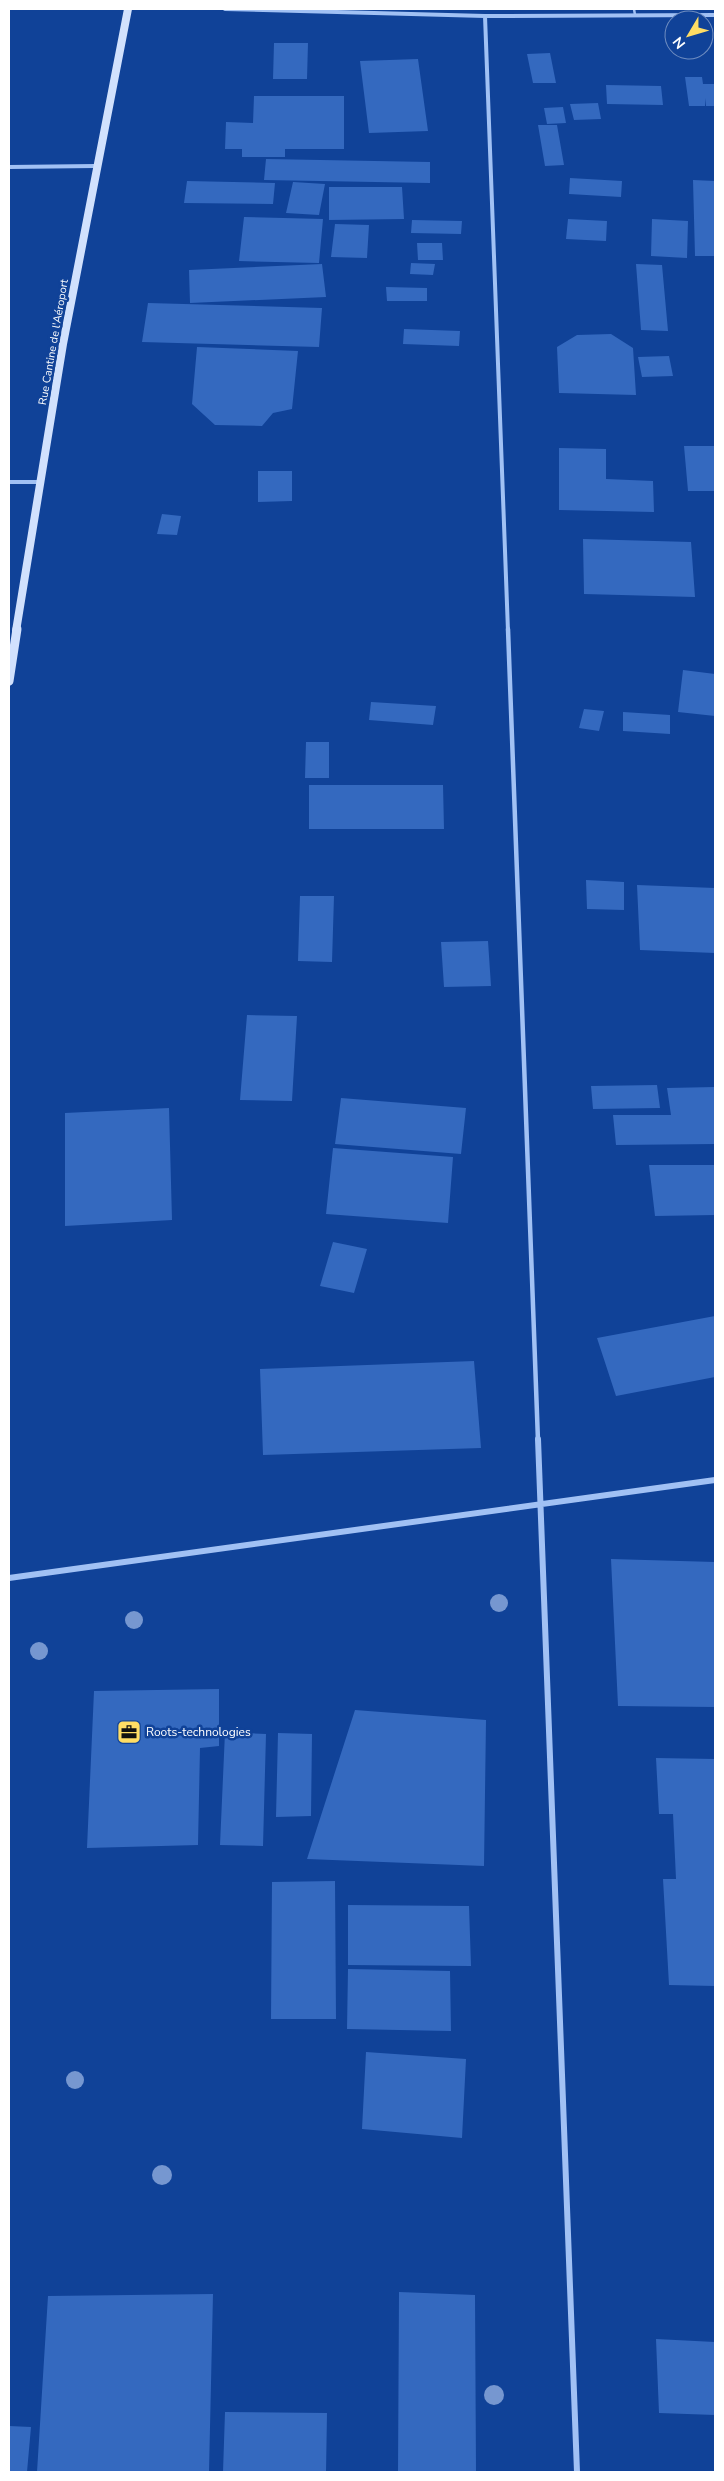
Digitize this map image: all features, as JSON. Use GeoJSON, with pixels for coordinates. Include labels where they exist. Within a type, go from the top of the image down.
{"type":"FeatureCollection","features":[{"type":"Feature","properties":{"kind":"main road","name":"Rue Cantine de l'Aéroport"},"geometry":{"type":"LineString","coordinates":[[9,681],[39,482],[95,166],[128,9]]}},
{"type":"Feature","properties":{"kind":"street"},"geometry":{"type":"LineString","coordinates":[[225,9],[485,16],[715,15]]}},
{"type":"Feature","properties":{"kind":"street"},"geometry":{"type":"LineString","coordinates":[[485,16],[539,1506],[577,2472]]}},
{"type":"Feature","properties":{"kind":"street"},"geometry":{"type":"LineString","coordinates":[[9,167],[95,166]]}},
{"type":"Feature","properties":{"kind":"street"},"geometry":{"type":"LineString","coordinates":[[9,482],[39,482]]}},
{"type":"Feature","properties":{"kind":"street"},"geometry":{"type":"LineString","coordinates":[[9,1578],[539,1506],[715,1480]]}},
{"type":"Feature","properties":{"kind":"lane"},"geometry":{"type":"LineString","coordinates":[[634,9],[635,15]]}},
{"type":"Feature","properties":{"kind":"building"},"geometry":{"type":"Polygon","coordinates":[[[274,43],[308,43],[307,79],[273,79],[274,43]]]}},
{"type":"Feature","properties":{"kind":"building"},"geometry":{"type":"Polygon","coordinates":[[[550,53],[556,83],[533,83],[527,54],[550,53]]]}},
{"type":"Feature","properties":{"kind":"building"},"geometry":{"type":"Polygon","coordinates":[[[418,59],[428,131],[369,133],[360,61],[418,59]]]}},
{"type":"Feature","properties":{"kind":"building"},"geometry":{"type":"Polygon","coordinates":[[[685,77],[702,77],[703,84],[715,84],[715,106],[706,106],[705,98],[705,106],[689,106],[685,77]]]}},
{"type":"Feature","properties":{"kind":"building"},"geometry":{"type":"Polygon","coordinates":[[[606,85],[661,86],[663,105],[607,104],[606,85]]]}},
{"type":"Feature","properties":{"kind":"building"},"geometry":{"type":"Polygon","coordinates":[[[254,96],[344,96],[344,149],[285,149],[285,157],[242,157],[242,149],[225,149],[226,122],[253,123],[254,96]]]}},
{"type":"Feature","properties":{"kind":"building"},"geometry":{"type":"Polygon","coordinates":[[[598,103],[601,119],[574,120],[570,104],[598,103]]]}},
{"type":"Feature","properties":{"kind":"building"},"geometry":{"type":"Polygon","coordinates":[[[563,107],[566,123],[547,124],[544,108],[563,107]]]}},
{"type":"Feature","properties":{"kind":"building"},"geometry":{"type":"Polygon","coordinates":[[[538,125],[557,125],[564,165],[545,166],[538,125]]]}},
{"type":"Feature","properties":{"kind":"building"},"geometry":{"type":"Polygon","coordinates":[[[266,159],[430,162],[430,183],[264,180],[266,159]]]}},
{"type":"Feature","properties":{"kind":"building"},"geometry":{"type":"Polygon","coordinates":[[[570,178],[622,181],[621,197],[569,194],[570,178]]]}},
{"type":"Feature","properties":{"kind":"building"},"geometry":{"type":"Polygon","coordinates":[[[693,180],[715,181],[715,256],[695,256],[693,180]]]}},
{"type":"Feature","properties":{"kind":"building"},"geometry":{"type":"Polygon","coordinates":[[[187,181],[275,183],[273,204],[184,203],[187,181]]]}},
{"type":"Feature","properties":{"kind":"building"},"geometry":{"type":"Polygon","coordinates":[[[293,182],[325,184],[319,215],[286,213],[293,182]]]}},
{"type":"Feature","properties":{"kind":"building"},"geometry":{"type":"Polygon","coordinates":[[[329,187],[402,187],[404,219],[329,220],[329,187]]]}},
{"type":"Feature","properties":{"kind":"building"},"geometry":{"type":"Polygon","coordinates":[[[244,217],[323,219],[319,263],[239,261],[244,217]]]}},
{"type":"Feature","properties":{"kind":"building"},"geometry":{"type":"Polygon","coordinates":[[[568,219],[607,221],[606,241],[566,239],[568,219]]]}},
{"type":"Feature","properties":{"kind":"building"},"geometry":{"type":"Polygon","coordinates":[[[652,219],[688,221],[687,258],[651,256],[652,219]]]}},
{"type":"Feature","properties":{"kind":"building"},"geometry":{"type":"Polygon","coordinates":[[[412,220],[462,221],[461,234],[411,233],[412,220]]]}},
{"type":"Feature","properties":{"kind":"building"},"geometry":{"type":"Polygon","coordinates":[[[335,224],[369,225],[367,258],[331,257],[335,224]]]}},
{"type":"Feature","properties":{"kind":"building"},"geometry":{"type":"Polygon","coordinates":[[[417,243],[442,243],[443,260],[418,260],[417,243]]]}},
{"type":"Feature","properties":{"kind":"building"},"geometry":{"type":"Polygon","coordinates":[[[411,263],[435,264],[433,275],[410,274],[411,263]]]}},
{"type":"Feature","properties":{"kind":"building"},"geometry":{"type":"Polygon","coordinates":[[[322,264],[326,297],[190,303],[189,270],[322,264]]]}},
{"type":"Feature","properties":{"kind":"building"},"geometry":{"type":"Polygon","coordinates":[[[636,264],[662,265],[668,331],[641,330],[636,264]]]}},
{"type":"Feature","properties":{"kind":"building"},"geometry":{"type":"Polygon","coordinates":[[[386,287],[427,288],[427,301],[387,301],[386,287]]]}},
{"type":"Feature","properties":{"kind":"building"},"geometry":{"type":"Polygon","coordinates":[[[148,303],[322,308],[319,347],[142,342],[148,303]]]}},
{"type":"Feature","properties":{"kind":"building"},"geometry":{"type":"Polygon","coordinates":[[[404,329],[460,331],[459,346],[403,344],[404,329]]]}},
{"type":"Feature","properties":{"kind":"building"},"geometry":{"type":"Polygon","coordinates":[[[611,334],[633,348],[636,395],[559,393],[557,347],[577,335],[611,334]]]}},
{"type":"Feature","properties":{"kind":"building"},"geometry":{"type":"Polygon","coordinates":[[[197,347],[298,351],[292,409],[273,413],[262,426],[215,425],[192,404],[197,347]]]}},
{"type":"Feature","properties":{"kind":"building"},"geometry":{"type":"Polygon","coordinates":[[[669,356],[673,376],[642,377],[638,357],[669,356]]]}},
{"type":"Feature","properties":{"kind":"building"},"geometry":{"type":"Polygon","coordinates":[[[684,446],[715,446],[715,491],[688,491],[684,446]]]}},
{"type":"Feature","properties":{"kind":"building"},"geometry":{"type":"Polygon","coordinates":[[[559,448],[606,449],[606,479],[653,481],[654,512],[559,510],[559,448]]]}},
{"type":"Feature","properties":{"kind":"building"},"geometry":{"type":"Polygon","coordinates":[[[258,471],[292,471],[292,501],[258,502],[258,471]]]}},
{"type":"Feature","properties":{"kind":"building"},"geometry":{"type":"Polygon","coordinates":[[[162,514],[181,516],[177,535],[157,534],[162,514]]]}},
{"type":"Feature","properties":{"kind":"building"},"geometry":{"type":"Polygon","coordinates":[[[583,539],[691,542],[695,597],[584,594],[583,539]]]}},
{"type":"Feature","properties":{"kind":"building"},"geometry":{"type":"Polygon","coordinates":[[[683,670],[715,674],[715,716],[678,712],[683,670]]]}},
{"type":"Feature","properties":{"kind":"building"},"geometry":{"type":"Polygon","coordinates":[[[371,702],[436,706],[433,725],[369,720],[371,702]]]}},
{"type":"Feature","properties":{"kind":"building"},"geometry":{"type":"Polygon","coordinates":[[[584,709],[604,711],[599,731],[579,728],[584,709]]]}},
{"type":"Feature","properties":{"kind":"building"},"geometry":{"type":"Polygon","coordinates":[[[623,712],[670,715],[670,734],[623,731],[623,712]]]}},
{"type":"Feature","properties":{"kind":"building"},"geometry":{"type":"Polygon","coordinates":[[[306,742],[329,742],[329,778],[305,778],[306,742]]]}},
{"type":"Feature","properties":{"kind":"building"},"geometry":{"type":"Polygon","coordinates":[[[309,785],[443,785],[444,829],[309,829],[309,785]]]}},
{"type":"Feature","properties":{"kind":"building"},"geometry":{"type":"Polygon","coordinates":[[[586,880],[624,882],[624,910],[587,909],[586,880]]]}},
{"type":"Feature","properties":{"kind":"building"},"geometry":{"type":"Polygon","coordinates":[[[637,885],[715,888],[715,953],[640,950],[637,885]]]}},
{"type":"Feature","properties":{"kind":"building"},"geometry":{"type":"Polygon","coordinates":[[[300,896],[334,896],[332,962],[298,961],[300,896]]]}},
{"type":"Feature","properties":{"kind":"building"},"geometry":{"type":"Polygon","coordinates":[[[488,941],[491,986],[444,987],[441,942],[488,941]]]}},
{"type":"Feature","properties":{"kind":"building"},"geometry":{"type":"Polygon","coordinates":[[[247,1015],[297,1016],[292,1101],[240,1100],[247,1015]]]}},
{"type":"Feature","properties":{"kind":"building"},"geometry":{"type":"Polygon","coordinates":[[[657,1085],[660,1108],[593,1109],[591,1086],[657,1085]]]}},
{"type":"Feature","properties":{"kind":"building"},"geometry":{"type":"Polygon","coordinates":[[[715,1087],[715,1144],[616,1145],[613,1115],[671,1115],[667,1088],[715,1087]]]}},
{"type":"Feature","properties":{"kind":"building"},"geometry":{"type":"Polygon","coordinates":[[[341,1098],[466,1108],[461,1154],[335,1144],[341,1098]]]}},
{"type":"Feature","properties":{"kind":"building"},"geometry":{"type":"Polygon","coordinates":[[[169,1108],[172,1220],[65,1226],[65,1113],[169,1108]]]}},
{"type":"Feature","properties":{"kind":"building"},"geometry":{"type":"Polygon","coordinates":[[[333,1148],[453,1157],[448,1223],[326,1214],[333,1148]]]}},
{"type":"Feature","properties":{"kind":"building"},"geometry":{"type":"Polygon","coordinates":[[[649,1165],[715,1165],[715,1215],[655,1216],[649,1165]]]}},
{"type":"Feature","properties":{"kind":"building"},"geometry":{"type":"Polygon","coordinates":[[[333,1242],[367,1249],[354,1293],[320,1286],[333,1242]]]}},
{"type":"Feature","properties":{"kind":"building"},"geometry":{"type":"Polygon","coordinates":[[[715,1316],[715,1377],[616,1396],[597,1338],[715,1316]]]}},
{"type":"Feature","properties":{"kind":"building"},"geometry":{"type":"Polygon","coordinates":[[[474,1361],[481,1448],[263,1455],[260,1369],[474,1361]]]}},
{"type":"Feature","properties":{"kind":"building"},"geometry":{"type":"Polygon","coordinates":[[[611,1559],[715,1562],[715,1707],[618,1706],[611,1559]]]}},
{"type":"Feature","properties":{"kind":"building"},"geometry":{"type":"Polygon","coordinates":[[[219,1689],[219,1746],[200,1748],[198,1845],[87,1848],[94,1691],[219,1689]]]}},
{"type":"Feature","properties":{"kind":"building"},"geometry":{"type":"Polygon","coordinates":[[[355,1710],[486,1720],[484,1866],[307,1859],[355,1710]]]}},
{"type":"Feature","properties":{"kind":"building"},"geometry":{"type":"Polygon","coordinates":[[[225,1732],[266,1734],[263,1846],[220,1845],[225,1732]]]}},
{"type":"Feature","properties":{"kind":"building"},"geometry":{"type":"Polygon","coordinates":[[[278,1733],[312,1734],[311,1816],[276,1817],[278,1733]]]}},
{"type":"Feature","properties":{"kind":"building"},"geometry":{"type":"Polygon","coordinates":[[[656,1758],[715,1759],[715,1986],[669,1985],[663,1879],[676,1879],[673,1814],[659,1814],[656,1758]]]}},
{"type":"Feature","properties":{"kind":"building"},"geometry":{"type":"Polygon","coordinates":[[[335,1881],[336,2019],[271,2019],[272,1882],[335,1881]]]}},
{"type":"Feature","properties":{"kind":"building"},"geometry":{"type":"Polygon","coordinates":[[[348,1905],[469,1906],[471,1966],[348,1965],[348,1905]]]}},
{"type":"Feature","properties":{"kind":"building"},"geometry":{"type":"Polygon","coordinates":[[[348,1969],[450,1971],[451,2031],[347,2029],[348,1969]]]}},
{"type":"Feature","properties":{"kind":"building"},"geometry":{"type":"Polygon","coordinates":[[[366,2052],[466,2059],[462,2138],[362,2129],[366,2052]]]}},
{"type":"Feature","properties":{"kind":"building"},"geometry":{"type":"Polygon","coordinates":[[[399,2292],[475,2295],[476,2472],[398,2472],[399,2292]]]}},
{"type":"Feature","properties":{"kind":"building"},"geometry":{"type":"Polygon","coordinates":[[[213,2294],[209,2472],[37,2472],[48,2296],[213,2294]]]}},
{"type":"Feature","properties":{"kind":"building"},"geometry":{"type":"Polygon","coordinates":[[[656,2339],[715,2342],[715,2415],[659,2413],[656,2339]]]}},
{"type":"Feature","properties":{"kind":"building"},"geometry":{"type":"Polygon","coordinates":[[[225,2412],[327,2413],[326,2472],[223,2472],[225,2412]]]}},
{"type":"Feature","properties":{"kind":"building"},"geometry":{"type":"Polygon","coordinates":[[[9,2426],[31,2427],[27,2472],[9,2472],[9,2426]]]}},
{"type":"Feature","properties":{"kind":"place","name":"Roots-technologies"},"geometry":{"type":"Point","coordinates":[129,1732]}}]}
